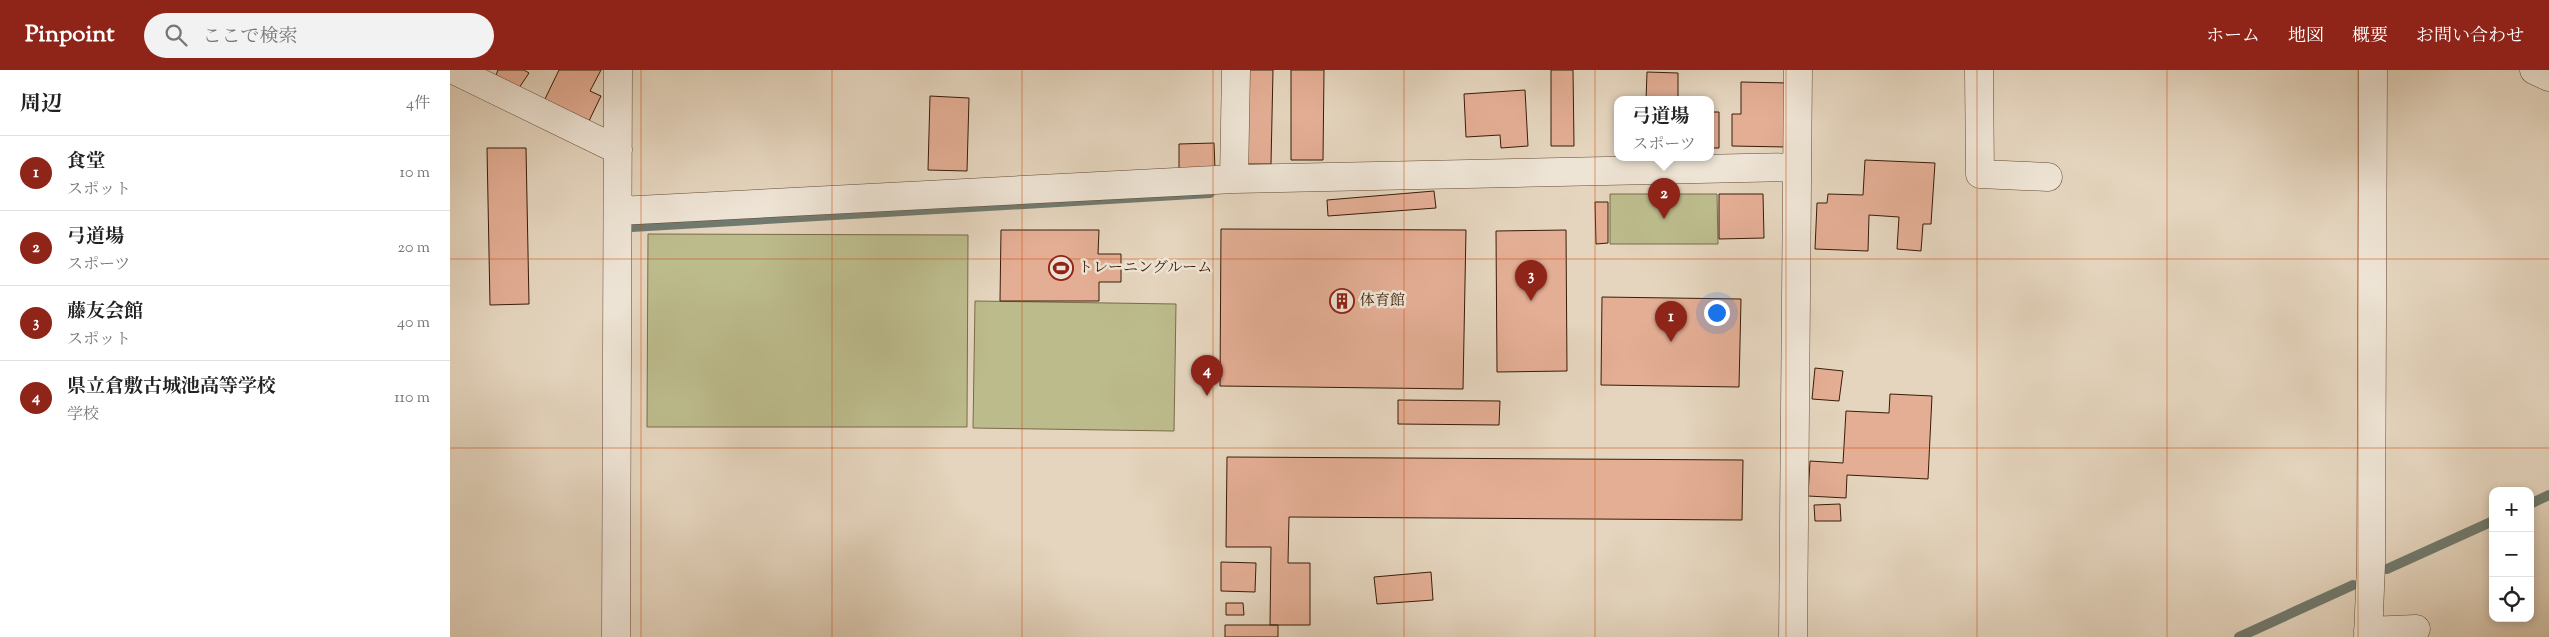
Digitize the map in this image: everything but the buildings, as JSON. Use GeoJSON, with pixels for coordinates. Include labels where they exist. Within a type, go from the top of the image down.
{"type":"FeatureCollection","features":[{"type":"Feature","properties":{"kind":"street"},"geometry":{"type":"LineString","coordinates":[[454,70],[618,159]]}},
{"type":"Feature","properties":{"kind":"street"},"geometry":{"type":"LineString","coordinates":[[616,637],[627,210],[618,159],[618,70]]}},
{"type":"Feature","properties":{"kind":"street"},"geometry":{"type":"LineString","coordinates":[[1234,179],[1236,70]]}},
{"type":"Feature","properties":{"kind":"street"},"geometry":{"type":"LineString","coordinates":[[1794,637],[1798,70]]}},
{"type":"Feature","properties":{"kind":"street"},"geometry":{"type":"LineString","coordinates":[[1979,70],[1980,174],[2048,177]]}},
{"type":"Feature","properties":{"kind":"street"},"geometry":{"type":"LineString","coordinates":[[2373,70],[2371,555],[2368,634],[2416,629]]}},
{"type":"Feature","properties":{"kind":"street"},"geometry":{"type":"LineString","coordinates":[[2534,70],[2549,77]]}},
{"type":"Feature","properties":{"kind":"street"},"geometry":{"type":"LineString","coordinates":[[627,210],[1234,179],[1797,167]]}},
{"type":"Feature","properties":{"kind":"shaded area"},"geometry":{"type":"Polygon","coordinates":[[[1610,194],[1717,194],[1718,244],[1610,244],[1610,194]]]}},
{"type":"Feature","properties":{"kind":"shaded area"},"geometry":{"type":"Polygon","coordinates":[[[648,234],[968,235],[967,427],[647,427],[648,234]]]}},
{"type":"Feature","properties":{"kind":"shaded area"},"geometry":{"type":"Polygon","coordinates":[[[975,301],[1176,304],[1174,431],[973,428],[975,301]]]}},
{"type":"Feature","properties":{"kind":"waterway"},"geometry":{"type":"LineString","coordinates":[[631,227],[1210,193]]}},
{"type":"Feature","properties":{"kind":"waterway"},"geometry":{"type":"LineString","coordinates":[[2534,502],[2549,495]]}},
{"type":"Feature","properties":{"kind":"waterway"},"geometry":{"type":"LineString","coordinates":[[2387,569],[2489,523]]}},
{"type":"Feature","properties":{"kind":"waterway"},"geometry":{"type":"LineString","coordinates":[[2239,637],[2353,585]]}},
{"type":"Feature","properties":{"kind":"place","name":"弓道場"},"geometry":{"type":"Point","coordinates":[1664,219]}},
{"type":"Feature","properties":{"kind":"place","name":"トレーニングルーム"},"geometry":{"type":"Point","coordinates":[1061,268]}},
{"type":"Feature","properties":{"kind":"place","name":"体育館"},"geometry":{"type":"Point","coordinates":[1342,301]}},
{"type":"Feature","properties":{"kind":"place","name":"藤友会館"},"geometry":{"type":"Point","coordinates":[1531,301]}},
{"type":"Feature","properties":{"kind":"place","name":"食堂"},"geometry":{"type":"Point","coordinates":[1671,342]}},
{"type":"Feature","properties":{"kind":"place","name":"県立倉敷古城池高等学校"},"geometry":{"type":"Point","coordinates":[1207,396]}}]}
